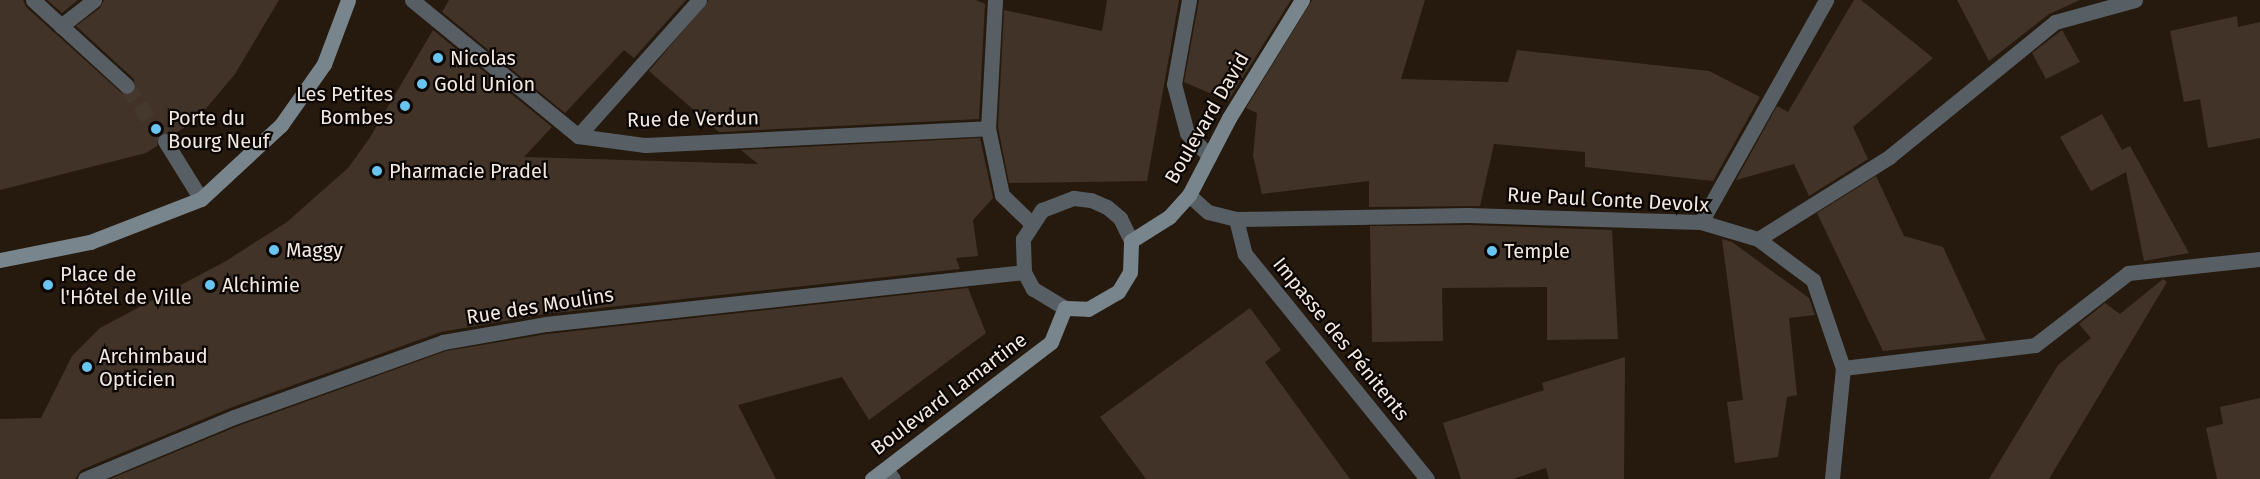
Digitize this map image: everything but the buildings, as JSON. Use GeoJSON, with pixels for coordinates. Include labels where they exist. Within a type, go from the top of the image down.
{"type":"FeatureCollection","features":[{"type":"Feature","properties":{"kind":"street"},"geometry":{"type":"LineString","coordinates":[[33,0],[127,86]]}},
{"type":"Feature","properties":{"kind":"street"},"geometry":{"type":"LineString","coordinates":[[61,26],[94,0]]}},
{"type":"Feature","properties":{"kind":"street"},"geometry":{"type":"LineString","coordinates":[[0,260],[90,242],[201,199],[281,125],[324,64],[348,0]]}},
{"type":"Feature","properties":{"kind":"street"},"geometry":{"type":"LineString","coordinates":[[412,0],[578,136],[699,0]]}},
{"type":"Feature","properties":{"kind":"street"},"geometry":{"type":"LineString","coordinates":[[995,0],[988,128],[1002,195],[1030,223]]}},
{"type":"Feature","properties":{"kind":"street"},"geometry":{"type":"LineString","coordinates":[[1189,0],[1174,84],[1187,133],[1209,156]]}},
{"type":"Feature","properties":{"kind":"street","name":"Boulevard David"},"geometry":{"type":"LineString","coordinates":[[1131,241],[1169,217],[1189,195],[1209,156],[1302,0]]}},
{"type":"Feature","properties":{"kind":"street"},"geometry":{"type":"LineString","coordinates":[[1701,222],[1826,0]]}},
{"type":"Feature","properties":{"kind":"street"},"geometry":{"type":"LineString","coordinates":[[1758,239],[1889,157],[2055,22],[2135,0]]}},
{"type":"Feature","properties":{"kind":"street","name":"Rue de Verdun"},"geometry":{"type":"LineString","coordinates":[[578,136],[645,145],[988,128]]}},
{"type":"Feature","properties":{"kind":"street"},"geometry":{"type":"LineString","coordinates":[[165,141],[201,199]]}},
{"type":"Feature","properties":{"kind":"street","name":"Rue Paul Conte Devolx"},"geometry":{"type":"LineString","coordinates":[[1189,195],[1208,212],[1236,219],[1468,215],[1701,222],[1758,239],[1813,280],[1843,368],[1832,479]]}},
{"type":"Feature","properties":{"kind":"street"},"geometry":{"type":"LineString","coordinates":[[1091,200],[1107,207],[1120,218],[1131,241],[1130,272],[1118,292],[1088,309],[1065,308],[1033,289],[1024,272],[1022,247],[1030,223],[1057,202],[1091,200]]}},
{"type":"Feature","properties":{"kind":"street","name":"Impasse des Pénitents"},"geometry":{"type":"LineString","coordinates":[[1236,219],[1245,254],[1427,479]]}},
{"type":"Feature","properties":{"kind":"street"},"geometry":{"type":"LineString","coordinates":[[1843,368],[2035,345],[2128,273],[2260,259]]}},
{"type":"Feature","properties":{"kind":"street","name":"Rue des Moulins"},"geometry":{"type":"LineString","coordinates":[[85,479],[234,417],[443,342],[546,324],[1024,272]]}},
{"type":"Feature","properties":{"kind":"street","name":"Boulevard Lamartine"},"geometry":{"type":"LineString","coordinates":[[872,479],[890,474],[1051,342],[1065,308]]}},
{"type":"Feature","properties":{"kind":"tunnel"},"geometry":{"type":"LineString","coordinates":[[127,86],[165,141]]}},
{"type":"Feature","properties":{"kind":"place","name":"Nicolas"},"geometry":{"type":"Point","coordinates":[438,58]}},
{"type":"Feature","properties":{"kind":"place","name":"Gold Union"},"geometry":{"type":"Point","coordinates":[422,84]}},
{"type":"Feature","properties":{"kind":"place","name":"Les Petites Bombes"},"geometry":{"type":"Point","coordinates":[405,106]}},
{"type":"Feature","properties":{"kind":"place","name":"Porte du Bourg Neuf"},"geometry":{"type":"Point","coordinates":[156,129]}},
{"type":"Feature","properties":{"kind":"place","name":"Pharmacie Pradel"},"geometry":{"type":"Point","coordinates":[377,171]}},
{"type":"Feature","properties":{"kind":"place","name":"Maggy"},"geometry":{"type":"Point","coordinates":[274,250]}},
{"type":"Feature","properties":{"kind":"place","name":"Temple"},"geometry":{"type":"Point","coordinates":[1492,251]}},
{"type":"Feature","properties":{"kind":"place","name":"Place de l'Hôtel de Ville"},"geometry":{"type":"Point","coordinates":[48,285]}},
{"type":"Feature","properties":{"kind":"place","name":"Alchimie"},"geometry":{"type":"Point","coordinates":[210,285]}},
{"type":"Feature","properties":{"kind":"place","name":"Archimbaud Opticien"},"geometry":{"type":"Point","coordinates":[87,367]}}]}
